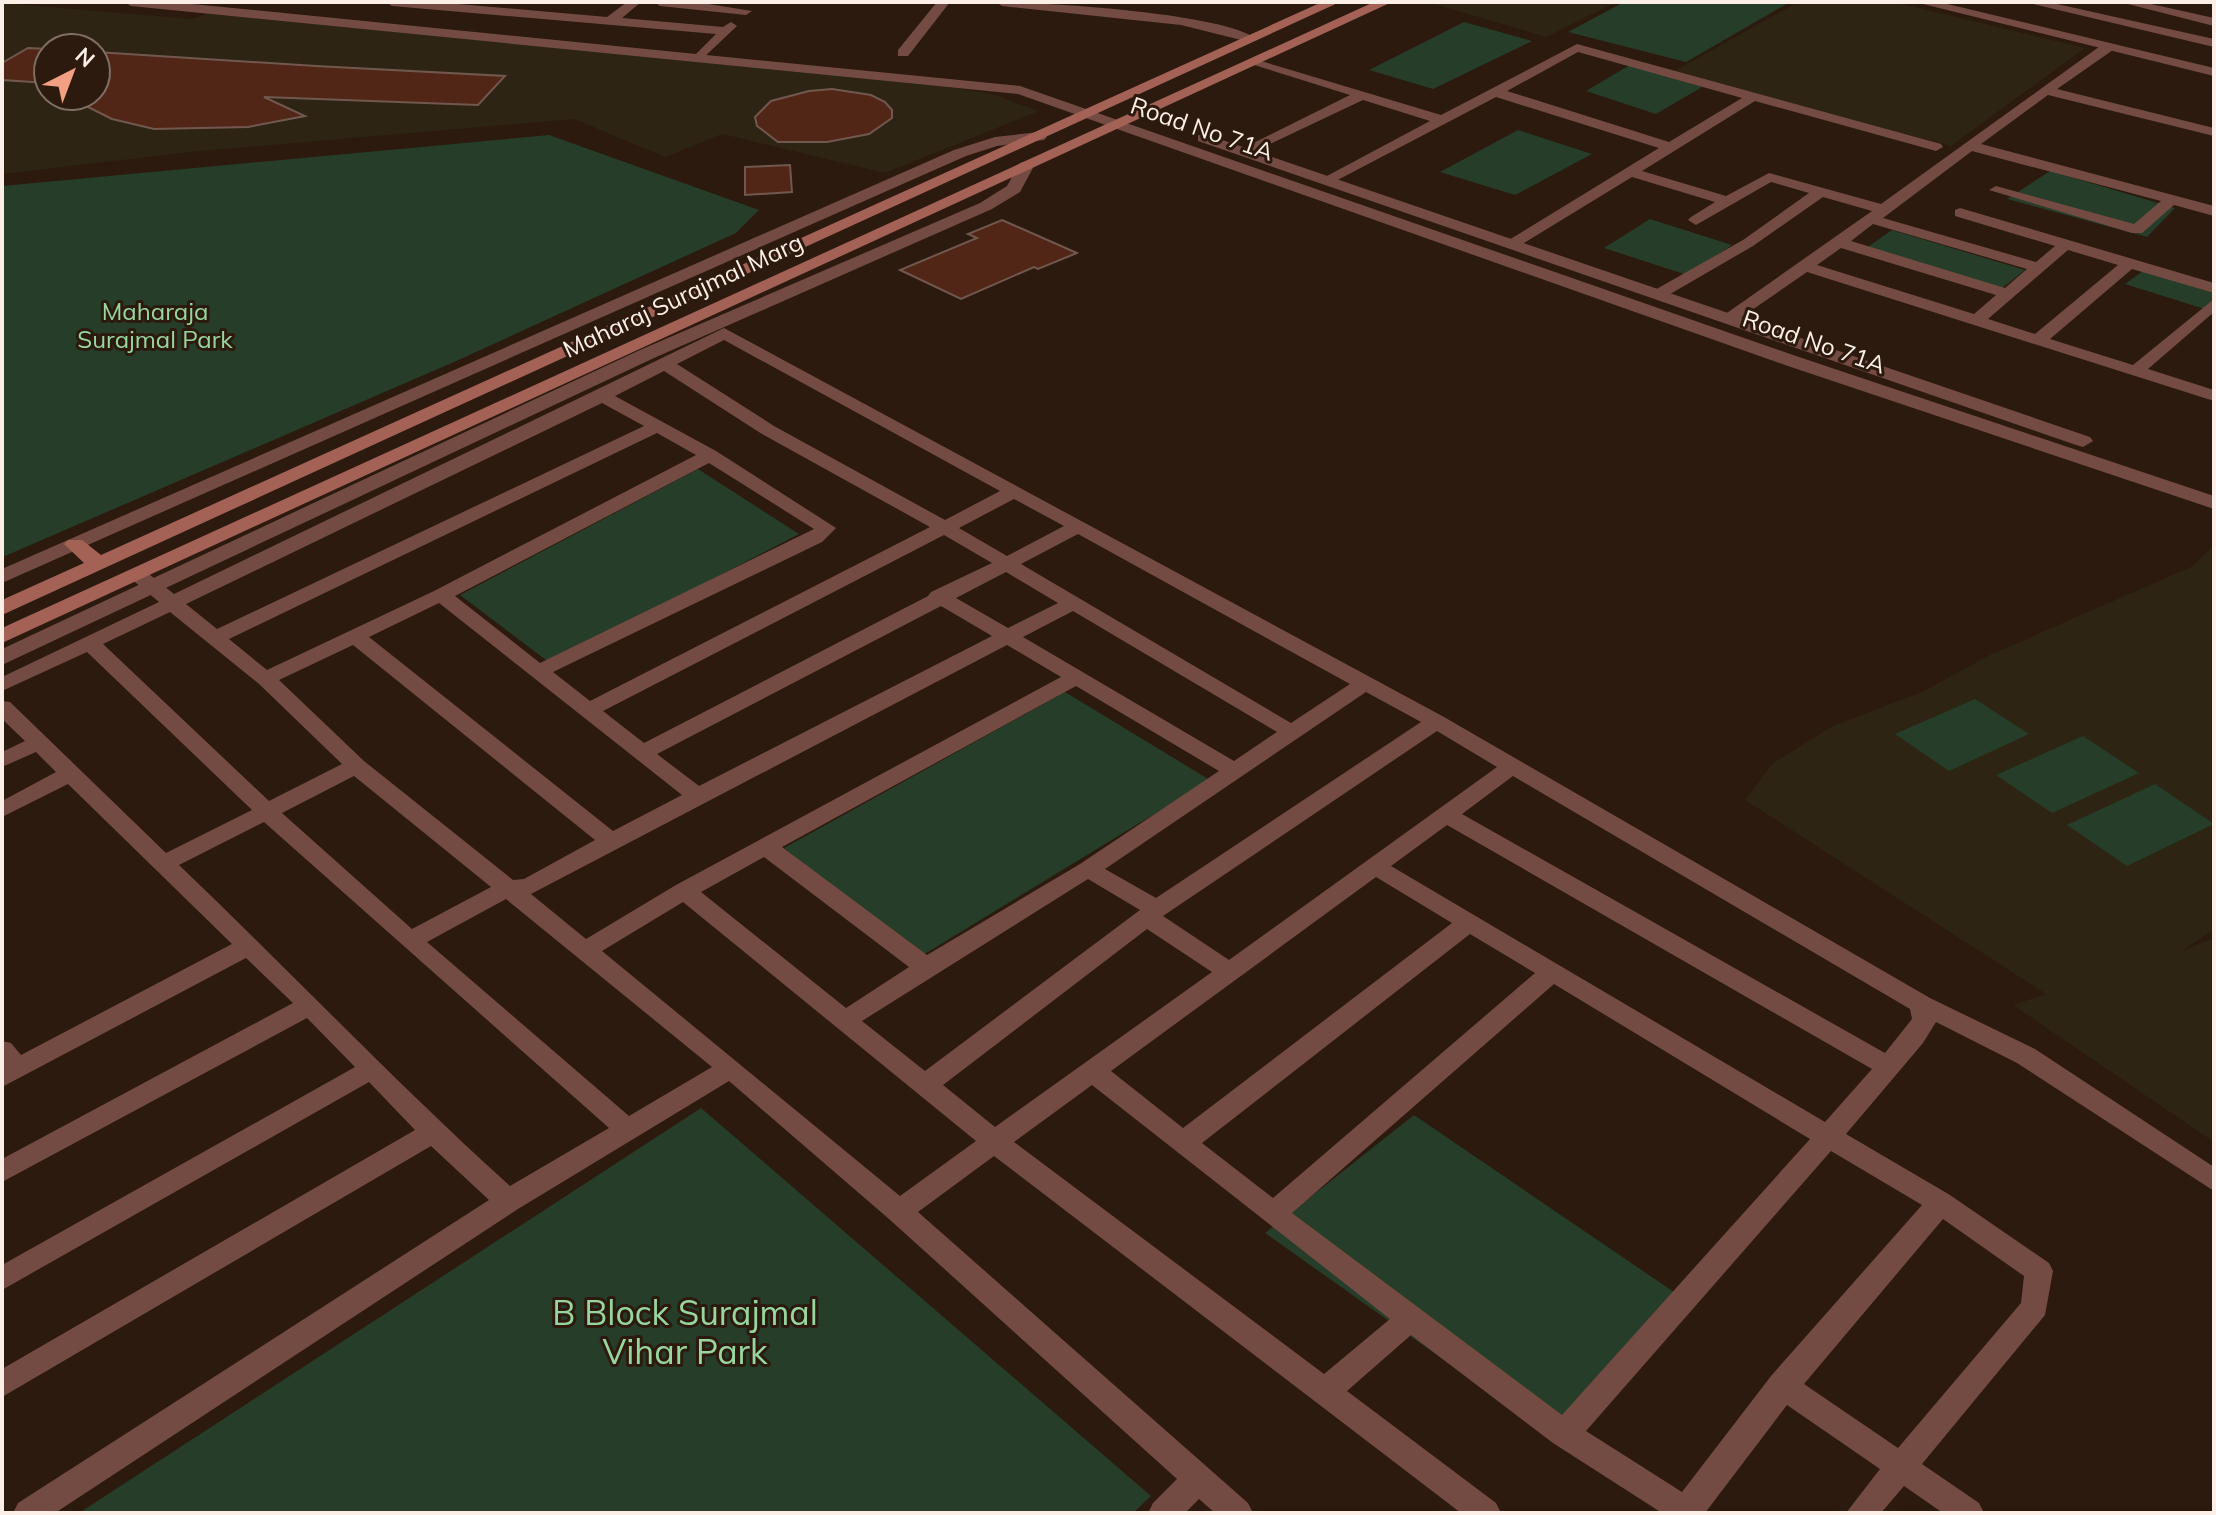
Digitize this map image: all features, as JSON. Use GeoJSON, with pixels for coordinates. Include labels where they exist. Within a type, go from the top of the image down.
{"type":"FeatureCollection","features":[{"type":"Feature","properties":{"kind":"main road","name":"Maharaj Surajmal Marg"},"geometry":{"type":"LineString","coordinates":[[2,608],[1333,2]]}},
{"type":"Feature","properties":{"kind":"main road","name":"Maharaj Surajmal Marg"},"geometry":{"type":"LineString","coordinates":[[647,355],[1026,166],[1385,2]]}},
{"type":"Feature","properties":{"kind":"main road"},"geometry":{"type":"LineString","coordinates":[[75,544],[99,564]]}},
{"type":"Feature","properties":{"kind":"main road"},"geometry":{"type":"LineString","coordinates":[[2,636],[146,580]]}},
{"type":"Feature","properties":{"kind":"street","name":"Road No 71A"},"geometry":{"type":"LineString","coordinates":[[131,2],[1013,78],[1108,105],[1330,180],[2214,487]]}},
{"type":"Feature","properties":{"kind":"street","name":"Road No 71A"},"geometry":{"type":"LineString","coordinates":[[224,2],[705,52],[994,84],[1020,90],[1792,361],[2214,503]]}},
{"type":"Feature","properties":{"kind":"street"},"geometry":{"type":"LineString","coordinates":[[392,2],[726,31]]}},
{"type":"Feature","properties":{"kind":"street"},"geometry":{"type":"LineString","coordinates":[[519,14],[534,2]]}},
{"type":"Feature","properties":{"kind":"street"},"geometry":{"type":"LineString","coordinates":[[610,21],[635,2]]}},
{"type":"Feature","properties":{"kind":"street"},"geometry":{"type":"LineString","coordinates":[[660,2],[750,6]]}},
{"type":"Feature","properties":{"kind":"street"},"geometry":{"type":"LineString","coordinates":[[903,53],[944,2]]}},
{"type":"Feature","properties":{"kind":"street"},"geometry":{"type":"LineString","coordinates":[[1002,2],[1181,21],[1249,38]]}},
{"type":"Feature","properties":{"kind":"street"},"geometry":{"type":"LineString","coordinates":[[1922,2],[2214,72]]}},
{"type":"Feature","properties":{"kind":"street"},"geometry":{"type":"LineString","coordinates":[[2031,2],[2214,43]]}},
{"type":"Feature","properties":{"kind":"street"},"geometry":{"type":"LineString","coordinates":[[2126,2],[2214,22]]}},
{"type":"Feature","properties":{"kind":"street"},"geometry":{"type":"LineString","coordinates":[[2174,13],[2189,2]]}},
{"type":"Feature","properties":{"kind":"street"},"geometry":{"type":"LineString","coordinates":[[705,52],[750,6]]}},
{"type":"Feature","properties":{"kind":"street"},"geometry":{"type":"LineString","coordinates":[[1730,318],[1807,267],[2045,90],[2108,47]]}},
{"type":"Feature","properties":{"kind":"street"},"geometry":{"type":"LineString","coordinates":[[1330,180],[1441,120],[1499,93],[1577,48],[1936,147]]}},
{"type":"Feature","properties":{"kind":"street"},"geometry":{"type":"LineString","coordinates":[[1256,61],[1441,120]]}},
{"type":"Feature","properties":{"kind":"street"},"geometry":{"type":"LineString","coordinates":[[2045,90],[2214,132]]}},
{"type":"Feature","properties":{"kind":"street"},"geometry":{"type":"LineString","coordinates":[[1499,93],[1669,147]]}},
{"type":"Feature","properties":{"kind":"street"},"geometry":{"type":"LineString","coordinates":[[1244,151],[1362,95]]}},
{"type":"Feature","properties":{"kind":"street"},"geometry":{"type":"LineString","coordinates":[[1514,243],[1753,97]]}},
{"type":"Feature","properties":{"kind":"street","name":"Maharaj Surajmal Marg"},"geometry":{"type":"LineString","coordinates":[[2,577],[960,153],[995,142],[1039,137]]}},
{"type":"Feature","properties":{"kind":"street"},"geometry":{"type":"LineString","coordinates":[[1971,146],[2022,172],[2172,199],[2214,211]]}},
{"type":"Feature","properties":{"kind":"street"},"geometry":{"type":"LineString","coordinates":[[1629,172],[1726,201]]}},
{"type":"Feature","properties":{"kind":"street"},"geometry":{"type":"LineString","coordinates":[[2022,172],[1996,190],[2137,230],[2172,199]]}},
{"type":"Feature","properties":{"kind":"street"},"geometry":{"type":"LineString","coordinates":[[1696,220],[1769,177],[2037,267]]}},
{"type":"Feature","properties":{"kind":"street"},"geometry":{"type":"LineString","coordinates":[[1659,294],[1748,243],[1820,192]]}},
{"type":"Feature","properties":{"kind":"street"},"geometry":{"type":"LineString","coordinates":[[1960,213],[2214,288]]}},
{"type":"Feature","properties":{"kind":"street"},"geometry":{"type":"LineString","coordinates":[[1840,243],[2006,293]]}},
{"type":"Feature","properties":{"kind":"street"},"geometry":{"type":"LineString","coordinates":[[1977,320],[2066,244]]}},
{"type":"Feature","properties":{"kind":"street"},"geometry":{"type":"LineString","coordinates":[[2039,339],[2130,263]]}},
{"type":"Feature","properties":{"kind":"street"},"geometry":{"type":"LineString","coordinates":[[1807,267],[2214,396]]}},
{"type":"Feature","properties":{"kind":"street"},"geometry":{"type":"LineString","coordinates":[[2137,370],[2214,304]]}},
{"type":"Feature","properties":{"kind":"street"},"geometry":{"type":"LineString","coordinates":[[2,658],[146,580],[647,355],[724,333],[1436,722],[1921,1004],[2026,1056],[2214,1181]]}},
{"type":"Feature","properties":{"kind":"street"},"geometry":{"type":"LineString","coordinates":[[2,685],[602,396],[647,355]]}},
{"type":"Feature","properties":{"kind":"street"},"geometry":{"type":"LineString","coordinates":[[647,355],[768,430],[944,527],[1292,732]]}},
{"type":"Feature","properties":{"kind":"street"},"geometry":{"type":"LineString","coordinates":[[539,671],[824,533],[826,528],[710,455],[602,396]]}},
{"type":"Feature","properties":{"kind":"street"},"geometry":{"type":"LineString","coordinates":[[215,638],[656,427]]}},
{"type":"Feature","properties":{"kind":"street"},"geometry":{"type":"LineString","coordinates":[[265,679],[441,595],[710,455]]}},
{"type":"Feature","properties":{"kind":"street"},"geometry":{"type":"LineString","coordinates":[[587,711],[1015,491]]}},
{"type":"Feature","properties":{"kind":"street"},"geometry":{"type":"LineString","coordinates":[[642,753],[938,596],[1079,526]]}},
{"type":"Feature","properties":{"kind":"street"},"geometry":{"type":"LineString","coordinates":[[146,580],[265,679],[356,766],[731,1068],[899,1211],[1237,1513]]}},
{"type":"Feature","properties":{"kind":"street"},"geometry":{"type":"LineString","coordinates":[[441,595],[697,796]]}},
{"type":"Feature","properties":{"kind":"street"},"geometry":{"type":"LineString","coordinates":[[938,596],[1232,769]]}},
{"type":"Feature","properties":{"kind":"street"},"geometry":{"type":"LineString","coordinates":[[410,941],[507,888],[529,887],[697,796],[1073,603]]}},
{"type":"Feature","properties":{"kind":"street"},"geometry":{"type":"LineString","coordinates":[[356,637],[611,841]]}},
{"type":"Feature","properties":{"kind":"street"},"geometry":{"type":"LineString","coordinates":[[89,642],[265,810],[628,1130]]}},
{"type":"Feature","properties":{"kind":"street"},"geometry":{"type":"LineString","coordinates":[[584,951],[684,891],[1075,678]]}},
{"type":"Feature","properties":{"kind":"street"},"geometry":{"type":"LineString","coordinates":[[846,1020],[926,967],[1088,869],[1232,769],[1365,683]]}},
{"type":"Feature","properties":{"kind":"street"},"geometry":{"type":"LineString","coordinates":[[2,707],[310,1005],[433,1132],[508,1201]]}},
{"type":"Feature","properties":{"kind":"street"},"geometry":{"type":"LineString","coordinates":[[924,1086],[1152,913],[1436,722]]}},
{"type":"Feature","properties":{"kind":"street"},"geometry":{"type":"LineString","coordinates":[[2,760],[38,743]]}},
{"type":"Feature","properties":{"kind":"street"},"geometry":{"type":"LineString","coordinates":[[163,864],[356,766]]}},
{"type":"Feature","properties":{"kind":"street"},"geometry":{"type":"LineString","coordinates":[[899,1211],[1512,767]]}},
{"type":"Feature","properties":{"kind":"street"},"geometry":{"type":"LineString","coordinates":[[2,810],[70,774]]}},
{"type":"Feature","properties":{"kind":"street"},"geometry":{"type":"LineString","coordinates":[[1447,815],[1886,1065]]}},
{"type":"Feature","properties":{"kind":"street"},"geometry":{"type":"LineString","coordinates":[[766,847],[926,967]]}},
{"type":"Feature","properties":{"kind":"street"},"geometry":{"type":"LineString","coordinates":[[1376,867],[1940,1203],[2039,1271],[2035,1307],[1862,1513]]}},
{"type":"Feature","properties":{"kind":"street"},"geometry":{"type":"LineString","coordinates":[[1088,869],[1231,973]]}},
{"type":"Feature","properties":{"kind":"street"},"geometry":{"type":"LineString","coordinates":[[684,891],[995,1142],[1327,1390],[1485,1513]]}},
{"type":"Feature","properties":{"kind":"street"},"geometry":{"type":"LineString","coordinates":[[1183,1143],[1467,924]]}},
{"type":"Feature","properties":{"kind":"street"},"geometry":{"type":"LineString","coordinates":[[7,1066],[248,946]]}},
{"type":"Feature","properties":{"kind":"street"},"geometry":{"type":"LineString","coordinates":[[1273,1214],[1552,972]]}},
{"type":"Feature","properties":{"kind":"street"},"geometry":{"type":"LineString","coordinates":[[1564,1434],[1828,1139],[1925,1020],[1921,1004]]}},
{"type":"Feature","properties":{"kind":"street"},"geometry":{"type":"LineString","coordinates":[[2,1172],[310,1005]]}},
{"type":"Feature","properties":{"kind":"street"},"geometry":{"type":"LineString","coordinates":[[29,1513],[508,1201],[731,1068]]}},
{"type":"Feature","properties":{"kind":"street"},"geometry":{"type":"LineString","coordinates":[[2,1279],[372,1069]]}},
{"type":"Feature","properties":{"kind":"street"},"geometry":{"type":"LineString","coordinates":[[1094,1072],[1273,1214],[1564,1434],[1687,1512],[1782,1385],[1834,1331],[1940,1203]]}},
{"type":"Feature","properties":{"kind":"street"},"geometry":{"type":"LineString","coordinates":[[2,1384],[433,1132]]}},
{"type":"Feature","properties":{"kind":"street"},"geometry":{"type":"LineString","coordinates":[[1327,1390],[1411,1318]]}},
{"type":"Feature","properties":{"kind":"street"},"geometry":{"type":"LineString","coordinates":[[1782,1385],[1968,1513]]}},
{"type":"Feature","properties":{"kind":"street"},"geometry":{"type":"LineString","coordinates":[[1164,1513],[1197,1480]]}},
{"type":"Feature","properties":{"kind":"shaded area"},"geometry":{"type":"Polygon","coordinates":[[[1427,2],[1617,2],[1546,37],[1427,2]]]}},
{"type":"Feature","properties":{"kind":"shaded area"},"geometry":{"type":"Polygon","coordinates":[[[1798,2],[1894,2],[2085,48],[1951,146],[1671,73],[1798,2]]]}},
{"type":"Feature","properties":{"kind":"shaded area"},"geometry":{"type":"Polygon","coordinates":[[[2,3],[192,19],[208,14],[723,63],[955,88],[992,94],[1039,111],[885,173],[722,134],[665,157],[574,119],[200,151],[2,174],[2,3]]]}},
{"type":"Feature","properties":{"kind":"shaded area"},"geometry":{"type":"Polygon","coordinates":[[[2214,545],[2214,929],[2182,951],[2214,938],[2214,1142],[2013,1005],[2046,994],[1745,800],[1773,763],[1833,726],[1922,692],[1990,655],[2193,566],[2214,545]]]}},
{"type":"Feature","properties":{"kind":"green space"},"geometry":{"type":"Polygon","coordinates":[[[1624,2],[1790,2],[1686,62],[1568,32],[1624,2]]]}},
{"type":"Feature","properties":{"kind":"green space"},"geometry":{"type":"Polygon","coordinates":[[[1464,22],[1532,41],[1433,89],[1369,70],[1464,22]]]}},
{"type":"Feature","properties":{"kind":"green space"},"geometry":{"type":"Polygon","coordinates":[[[1630,65],[1702,87],[1656,114],[1586,91],[1630,65]]]}},
{"type":"Feature","properties":{"kind":"green space"},"geometry":{"type":"Polygon","coordinates":[[[1518,130],[1592,154],[1515,195],[1440,172],[1518,130]]]}},
{"type":"Feature","properties":{"kind":"green space","name":"Maharaja Surajmal Park"},"geometry":{"type":"Polygon","coordinates":[[[549,135],[759,210],[736,233],[454,362],[2,555],[2,186],[549,135]]]}},
{"type":"Feature","properties":{"kind":"green space"},"geometry":{"type":"Polygon","coordinates":[[[2050,171],[2175,208],[2147,237],[2007,199],[2050,171]]]}},
{"type":"Feature","properties":{"kind":"green space"},"geometry":{"type":"Polygon","coordinates":[[[1650,219],[1732,245],[1687,275],[1604,248],[1650,219]]]}},
{"type":"Feature","properties":{"kind":"green space"},"geometry":{"type":"Polygon","coordinates":[[[1892,230],[2025,270],[1996,293],[1862,251],[1892,230]]]}},
{"type":"Feature","properties":{"kind":"green space"},"geometry":{"type":"Polygon","coordinates":[[[2143,271],[2214,293],[2214,312],[2125,284],[2143,271]]]}},
{"type":"Feature","properties":{"kind":"green space"},"geometry":{"type":"Polygon","coordinates":[[[698,469],[799,534],[550,663],[460,595],[698,469]]]}},
{"type":"Feature","properties":{"kind":"green space"},"geometry":{"type":"Polygon","coordinates":[[[1065,692],[1210,780],[918,958],[784,848],[1065,692]]]}},
{"type":"Feature","properties":{"kind":"green space"},"geometry":{"type":"Polygon","coordinates":[[[1975,699],[2029,734],[1949,771],[1895,734],[1975,699]]]}},
{"type":"Feature","properties":{"kind":"green space"},"geometry":{"type":"Polygon","coordinates":[[[2083,736],[2139,773],[2052,813],[1996,775],[2083,736]]]}},
{"type":"Feature","properties":{"kind":"green space"},"geometry":{"type":"Polygon","coordinates":[[[2155,784],[2214,824],[2127,866],[2067,825],[2155,784]]]}},
{"type":"Feature","properties":{"kind":"green space","name":"B Block Surajmal Vihar Park"},"geometry":{"type":"Polygon","coordinates":[[[701,1108],[1151,1496],[1133,1513],[79,1513],[701,1108]]]}},
{"type":"Feature","properties":{"kind":"green space"},"geometry":{"type":"Polygon","coordinates":[[[1414,1115],[1690,1303],[1551,1436],[1265,1233],[1414,1115]]]}},
{"type":"Feature","properties":{"kind":"building"},"geometry":{"type":"Polygon","coordinates":[[[32,48],[32,82],[2,80],[2,63],[32,48]]]}},
{"type":"Feature","properties":{"kind":"building"},"geometry":{"type":"Polygon","coordinates":[[[112,53],[505,76],[478,105],[264,97],[305,116],[248,127],[154,129],[112,119],[98,112],[112,112],[112,53]]]}},
{"type":"Feature","properties":{"kind":"building"},"geometry":{"type":"Polygon","coordinates":[[[832,89],[871,95],[885,102],[892,110],[892,118],[869,134],[827,142],[778,142],[757,126],[755,117],[771,101],[809,91],[832,89]]]}},
{"type":"Feature","properties":{"kind":"building"},"geometry":{"type":"Polygon","coordinates":[[[790,165],[792,192],[745,195],[745,167],[790,165]]]}},
{"type":"Feature","properties":{"kind":"building"},"geometry":{"type":"Polygon","coordinates":[[[1002,220],[1077,253],[1038,269],[1034,267],[961,299],[900,270],[977,238],[968,234],[1002,220]]]}}]}
